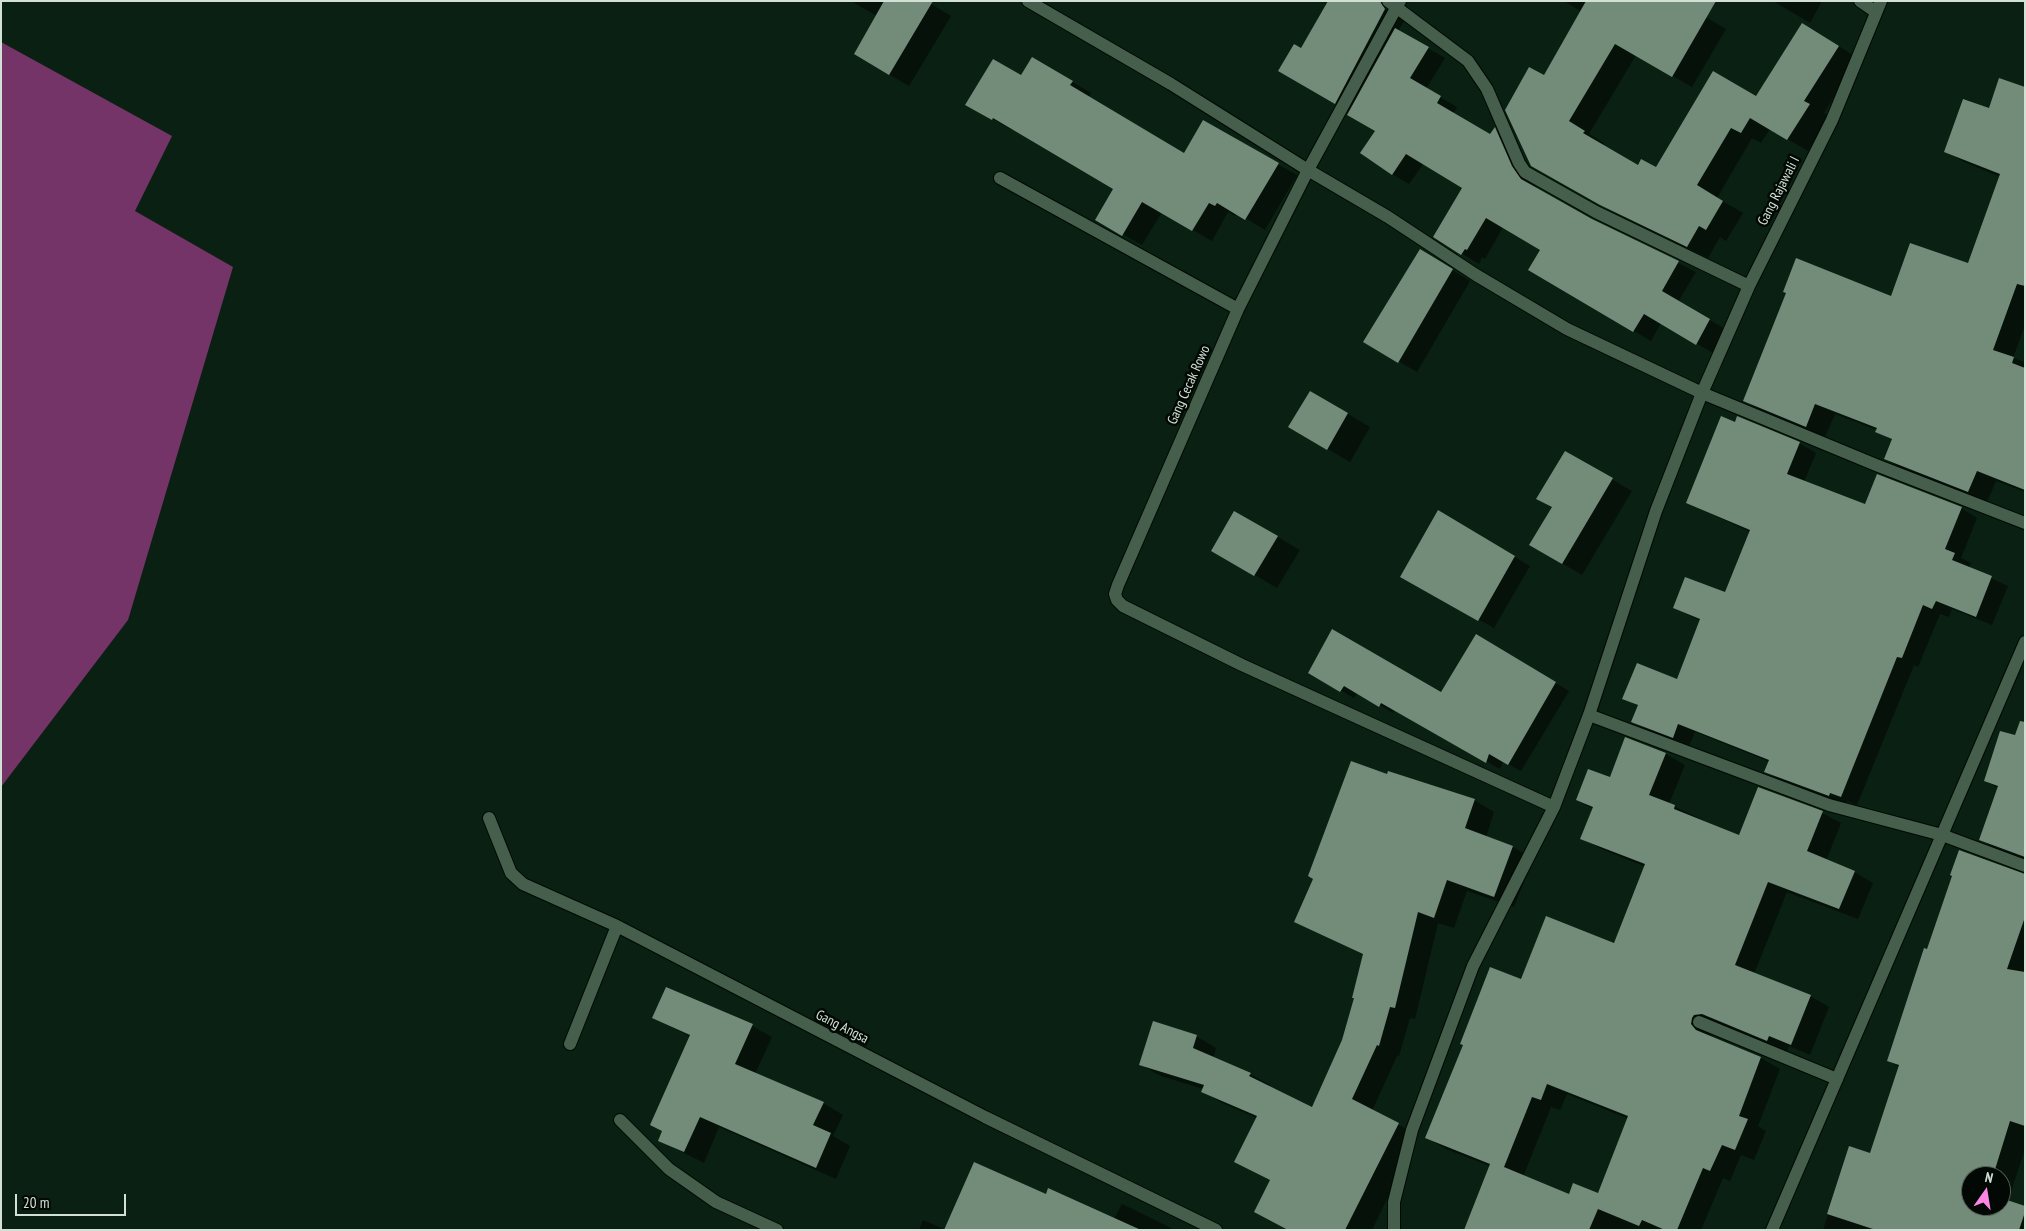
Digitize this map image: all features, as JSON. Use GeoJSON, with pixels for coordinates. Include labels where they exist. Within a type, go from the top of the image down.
{"type":"FeatureCollection","features":[{"type":"Feature","properties":{"kind":"street"},"geometry":{"type":"LineString","coordinates":[[1028,1],[1171,84],[1308,170],[1388,217],[1536,312],[1702,393],[1876,465],[2025,523]]}},
{"type":"Feature","properties":{"kind":"street"},"geometry":{"type":"LineString","coordinates":[[1860,1],[1878,7]]}},
{"type":"Feature","properties":{"kind":"street"},"geometry":{"type":"LineString","coordinates":[[1395,3],[1468,61],[1486,89],[1519,163],[1526,172],[1596,212],[1749,286]]}},
{"type":"Feature","properties":{"kind":"street","name":"Gang Cecak Rowo"},"geometry":{"type":"LineString","coordinates":[[1395,3],[1238,309],[1118,585],[1117,600],[1131,610],[1242,666],[1554,807]]}},
{"type":"Feature","properties":{"kind":"street","name":"Gang Rajawali I"},"geometry":{"type":"LineString","coordinates":[[1394,1230],[1394,1202],[1412,1130],[1473,966],[1554,807],[1589,715],[1656,511],[1702,393],[1749,286],[1832,120],[1878,7]]}},
{"type":"Feature","properties":{"kind":"street"},"geometry":{"type":"LineString","coordinates":[[1000,178],[1238,309]]}},
{"type":"Feature","properties":{"kind":"street"},"geometry":{"type":"LineString","coordinates":[[1772,1230],[2025,642]]}},
{"type":"Feature","properties":{"kind":"street"},"geometry":{"type":"LineString","coordinates":[[1589,715],[1829,805],[1942,835],[2025,866]]}},
{"type":"Feature","properties":{"kind":"street","name":"Gang Angsa"},"geometry":{"type":"LineString","coordinates":[[489,818],[511,874],[522,884],[616,926],[976,1112],[1216,1230]]}},
{"type":"Feature","properties":{"kind":"street"},"geometry":{"type":"LineString","coordinates":[[570,1044],[616,926]]}},
{"type":"Feature","properties":{"kind":"street"},"geometry":{"type":"LineString","coordinates":[[1699,1022],[1837,1079]]}},
{"type":"Feature","properties":{"kind":"street"},"geometry":{"type":"LineString","coordinates":[[620,1120],[669,1169],[716,1202],[776,1230]]}},
{"type":"Feature","properties":{"kind":"shaded area"},"geometry":{"type":"Polygon","coordinates":[[[1,42],[172,136],[135,211],[233,267],[128,620],[1,787],[1,42]]]}},
{"type":"Feature","properties":{"kind":"building"},"geometry":{"type":"Polygon","coordinates":[[[884,1],[933,1],[889,75],[854,54],[884,1]]]}},
{"type":"Feature","properties":{"kind":"building"},"geometry":{"type":"Polygon","coordinates":[[[1328,1],[1380,1],[1385,9],[1335,104],[1278,71],[1294,44],[1301,48],[1328,1]]]}},
{"type":"Feature","properties":{"kind":"building"},"geometry":{"type":"Polygon","coordinates":[[[1586,1],[1716,1],[1672,77],[1615,44],[1569,121],[1585,131],[1583,133],[1638,165],[1641,159],[1656,167],[1713,71],[1756,96],[1802,23],[1839,46],[1804,101],[1810,104],[1787,140],[1750,118],[1741,133],[1731,128],[1697,185],[1723,201],[1706,230],[1699,226],[1687,247],[1600,205],[1531,166],[1505,110],[1529,67],[1544,75],[1586,1]]]}},
{"type":"Feature","properties":{"kind":"building"},"geometry":{"type":"Polygon","coordinates":[[[1395,28],[1429,47],[1410,78],[1441,96],[1437,103],[1490,134],[1495,127],[1512,166],[1521,179],[1592,219],[1679,261],[1662,291],[1710,319],[1696,345],[1644,314],[1633,332],[1528,270],[1540,250],[1486,218],[1467,250],[1465,249],[1461,255],[1433,237],[1462,188],[1406,154],[1392,175],[1360,153],[1375,131],[1347,115],[1395,28]]]}},
{"type":"Feature","properties":{"kind":"building"},"geometry":{"type":"Polygon","coordinates":[[[1032,57],[1073,81],[1070,85],[1184,153],[1203,120],[1279,163],[1245,220],[1217,203],[1215,206],[1209,203],[1192,231],[1142,202],[1122,236],[1095,220],[1113,189],[993,118],[992,120],[965,105],[993,59],[1021,75],[1032,57]]]}},
{"type":"Feature","properties":{"kind":"building"},"geometry":{"type":"Polygon","coordinates":[[[1999,78],[2025,87],[2025,286],[2017,284],[1993,350],[2014,357],[2012,363],[2025,368],[2025,490],[1977,471],[1968,492],[1884,459],[1892,439],[1875,432],[1877,428],[1815,404],[1806,427],[1743,401],[1786,293],[1783,292],[1796,258],[1891,296],[1910,243],[1968,263],[2000,174],[1944,152],[1963,99],[1989,108],[1999,78]]]}},
{"type":"Feature","properties":{"kind":"building"},"geometry":{"type":"Polygon","coordinates":[[[1420,249],[1453,269],[1398,363],[1363,342],[1420,249]]]}},
{"type":"Feature","properties":{"kind":"building"},"geometry":{"type":"Polygon","coordinates":[[[1310,391],[1348,413],[1327,450],[1288,427],[1310,391]]]}},
{"type":"Feature","properties":{"kind":"building"},"geometry":{"type":"Polygon","coordinates":[[[1721,416],[1735,422],[1737,416],[1800,442],[1787,474],[1865,504],[1877,474],[1962,507],[1945,549],[1955,553],[1952,560],[1992,576],[1976,617],[1936,601],[1932,609],[1923,605],[1902,658],[1897,657],[1841,797],[1830,793],[1829,796],[1764,772],[1769,760],[1678,724],[1673,738],[1631,722],[1638,705],[1622,699],[1637,663],[1677,679],[1700,619],[1673,608],[1685,577],[1725,592],[1750,530],[1686,503],[1721,416]]]}},
{"type":"Feature","properties":{"kind":"building"},"geometry":{"type":"Polygon","coordinates":[[[1565,451],[1613,478],[1562,564],[1529,545],[1552,507],[1536,499],[1565,451]]]}},
{"type":"Feature","properties":{"kind":"building"},"geometry":{"type":"Polygon","coordinates":[[[1438,510],[1515,556],[1478,621],[1400,577],[1438,510]]]}},
{"type":"Feature","properties":{"kind":"building"},"geometry":{"type":"Polygon","coordinates":[[[1234,511],[1278,536],[1254,576],[1211,551],[1234,511]]]}},
{"type":"Feature","properties":{"kind":"building"},"geometry":{"type":"Polygon","coordinates":[[[1332,629],[1441,692],[1476,634],[1556,682],[1508,765],[1489,754],[1486,763],[1381,703],[1379,707],[1344,686],[1340,692],[1308,673],[1332,629]]]}},
{"type":"Feature","properties":{"kind":"building"},"geometry":{"type":"Polygon","coordinates":[[[2020,721],[2025,722],[2025,857],[1979,840],[1998,786],[1984,781],[2000,731],[2015,735],[2020,721]]]}},
{"type":"Feature","properties":{"kind":"building"},"geometry":{"type":"Polygon","coordinates":[[[1625,737],[1666,753],[1649,795],[1675,805],[1674,809],[1739,835],[1758,787],[1823,811],[1807,851],[1855,871],[1839,909],[1768,882],[1735,965],[1811,995],[1791,1045],[1769,1036],[1767,1041],[1702,1014],[1694,1015],[1692,1018],[1691,1024],[1696,1030],[1761,1057],[1739,1116],[1748,1119],[1735,1150],[1722,1145],[1710,1171],[1703,1168],[1677,1230],[1665,1230],[1642,1220],[1639,1226],[1598,1209],[1589,1230],[1464,1230],[1490,1164],[1425,1138],[1463,1045],[1460,1044],[1490,967],[1521,979],[1546,916],[1614,943],[1645,864],[1580,839],[1593,807],[1576,800],[1588,769],[1610,777],[1625,737]],[[1547,1084],[1541,1100],[1532,1097],[1504,1167],[1569,1194],[1573,1183],[1598,1193],[1628,1116],[1547,1084]]]}},
{"type":"Feature","properties":{"kind":"building"},"geometry":{"type":"Polygon","coordinates":[[[1351,761],[1387,774],[1388,771],[1475,799],[1465,828],[1513,846],[1494,897],[1447,880],[1434,918],[1418,912],[1395,1008],[1390,1007],[1379,1046],[1377,1045],[1352,1099],[1399,1123],[1345,1230],[1288,1230],[1254,1212],[1270,1180],[1234,1162],[1257,1116],[1201,1092],[1204,1085],[1139,1065],[1153,1021],[1197,1035],[1193,1048],[1251,1073],[1249,1076],[1312,1107],[1342,1040],[1354,998],[1352,998],[1363,954],[1294,922],[1313,879],[1308,876],[1351,761]]]}},
{"type":"Feature","properties":{"kind":"building"},"geometry":{"type":"Polygon","coordinates":[[[1959,850],[2025,874],[2025,917],[2007,969],[2025,972],[2025,1126],[2010,1121],[1996,1166],[1961,1166],[1961,1216],[2011,1216],[2011,1201],[2025,1206],[2025,1212],[2019,1230],[1876,1230],[1827,1214],[1849,1146],[1870,1153],[1899,1065],[1887,1061],[1924,948],[1927,949],[1952,876],[1950,875],[1959,850]]]}},
{"type":"Feature","properties":{"kind":"building"},"geometry":{"type":"Polygon","coordinates":[[[666,987],[753,1024],[735,1064],[824,1102],[813,1125],[831,1133],[816,1168],[700,1117],[684,1152],[658,1141],[662,1131],[650,1125],[690,1035],[652,1018],[666,987]]]}},
{"type":"Feature","properties":{"kind":"building"},"geometry":{"type":"Polygon","coordinates":[[[974,1162],[1046,1194],[1048,1188],[1141,1230],[944,1230],[974,1162]]]}}]}
